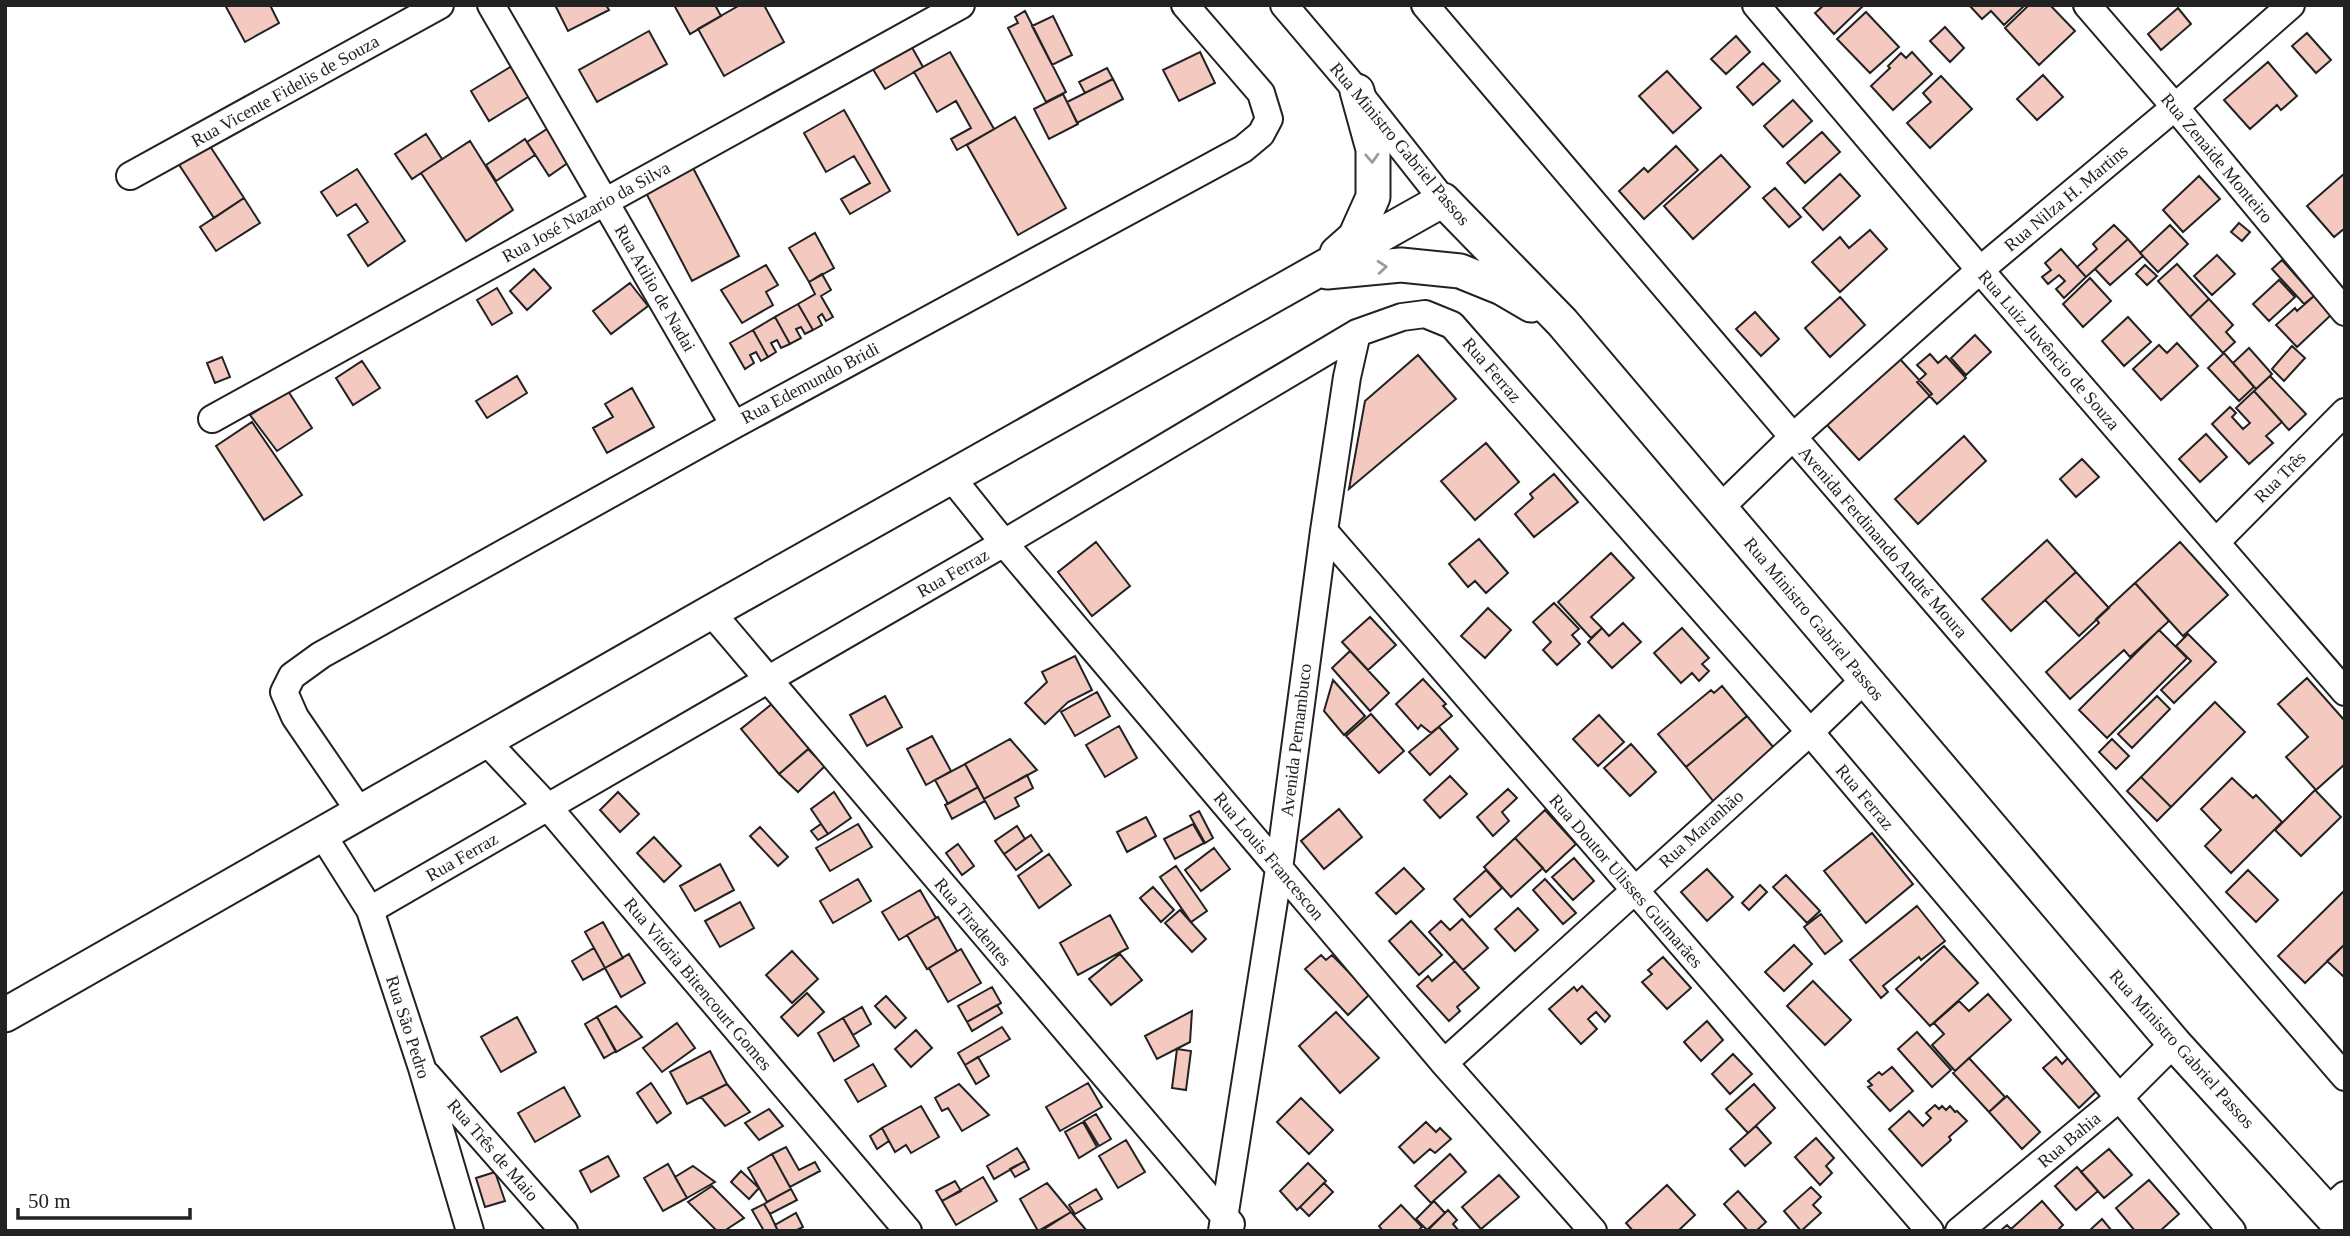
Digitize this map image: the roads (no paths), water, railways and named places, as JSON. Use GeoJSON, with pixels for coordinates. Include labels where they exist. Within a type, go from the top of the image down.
{"type":"FeatureCollection","features":[{"type":"Feature","properties":{"kind":"main road"},"geometry":{"type":"LineString","coordinates":[[1314,273],[1355,237],[1373,197],[1373,149],[1357,91]]}},
{"type":"Feature","properties":{"kind":"main road"},"geometry":{"type":"LineString","coordinates":[[5,1015],[711,612],[1443,200]]}},
{"type":"Feature","properties":{"kind":"main road","name":"Rua Ministro Gabriel Passos"},"geometry":{"type":"LineString","coordinates":[[1443,200],[1562,322],[2174,1043],[2339,1212]]}},
{"type":"Feature","properties":{"kind":"main road"},"geometry":{"type":"LineString","coordinates":[[1314,273],[1401,265],[1460,271],[1502,288],[1562,322]]}},
{"type":"Feature","properties":{"kind":"street","name":"Rua Vicente Fidelis de Souza"},"geometry":{"type":"LineString","coordinates":[[130,176],[440,5]]}},
{"type":"Feature","properties":{"kind":"street","name":"Rua Atilio de Nadai"},"geometry":{"type":"LineString","coordinates":[[491,5],[734,425]]}},
{"type":"Feature","properties":{"kind":"street","name":"Rua José Nazario da Silva"},"geometry":{"type":"LineString","coordinates":[[212,419],[961,5]]}},
{"type":"Feature","properties":{"kind":"street","name":"Rua Edemundo Bridi"},"geometry":{"type":"LineString","coordinates":[[360,812],[295,717],[284,692],[292,676],[321,655],[734,425],[1243,149],[1261,134],[1269,119],[1261,93],[1185,5]]}},
{"type":"Feature","properties":{"kind":"street","name":"Rua Ministro Gabriel Passos"},"geometry":{"type":"LineString","coordinates":[[1284,5],[1357,91],[1443,200]]}},
{"type":"Feature","properties":{"kind":"street","name":"Rua Luiz Juvêncio de Souza"},"geometry":{"type":"LineString","coordinates":[[1756,5],[1980,270],[2345,692]]}},
{"type":"Feature","properties":{"kind":"street","name":"Rua Zenaide Monteiro"},"geometry":{"type":"LineString","coordinates":[[2087,5],[2345,312]]}},
{"type":"Feature","properties":{"kind":"street","name":"Rua Nilza H. Martins"},"geometry":{"type":"LineString","coordinates":[[1720,508],[1793,437],[1980,270],[2175,107],[2291,5]]}},
{"type":"Feature","properties":{"kind":"street","name":"Avenida Ferdinando André Moura"},"geometry":{"type":"LineString","coordinates":[[1437,9],[1793,437],[2345,1077]]}},
{"type":"Feature","properties":{"kind":"street","name":"Rua Ferraz"},"geometry":{"type":"LineString","coordinates":[[370,910],[1004,543],[1357,333],[1402,317],[1425,314],[1452,325],[1810,732],[2232,1231]]}},
{"type":"Feature","properties":{"kind":"street","name":"Avenida Pernambuco"},"geometry":{"type":"LineString","coordinates":[[1228,1226],[1324,531],[1347,377],[1357,333]]}},
{"type":"Feature","properties":{"kind":"street","name":"Rua Três"},"geometry":{"type":"LineString","coordinates":[[2216,542],[2345,412]]}},
{"type":"Feature","properties":{"kind":"street","name":"Rua Louis Francescon"},"geometry":{"type":"LineString","coordinates":[[951,477],[1279,869],[1592,1231]]}},
{"type":"Feature","properties":{"kind":"street","name":"Rua Doutor Ulisses Guimarães"},"geometry":{"type":"LineString","coordinates":[[1324,531],[1930,1231]]}},
{"type":"Feature","properties":{"kind":"street","name":"Rua Tiradentes"},"geometry":{"type":"LineString","coordinates":[[711,612],[1228,1226]]}},
{"type":"Feature","properties":{"kind":"street","name":"Rua Maranhão"},"geometry":{"type":"LineString","coordinates":[[1444,1063],[1865,679]]}},
{"type":"Feature","properties":{"kind":"street","name":"Rua Vitória Bitencourt Gomes"},"geometry":{"type":"LineString","coordinates":[[486,741],[548,807],[908,1231]]}},
{"type":"Feature","properties":{"kind":"street","name":"Rua São Pedro"},"geometry":{"type":"LineString","coordinates":[[322,834],[370,910],[422,1068],[470,1231]]}},
{"type":"Feature","properties":{"kind":"street","name":"Rua Bahia"},"geometry":{"type":"LineString","coordinates":[[1959,1231],[2118,1098],[2174,1043]]}},
{"type":"Feature","properties":{"kind":"street","name":"Rua Três de Maio"},"geometry":{"type":"LineString","coordinates":[[422,1068],[564,1231]]}}]}
